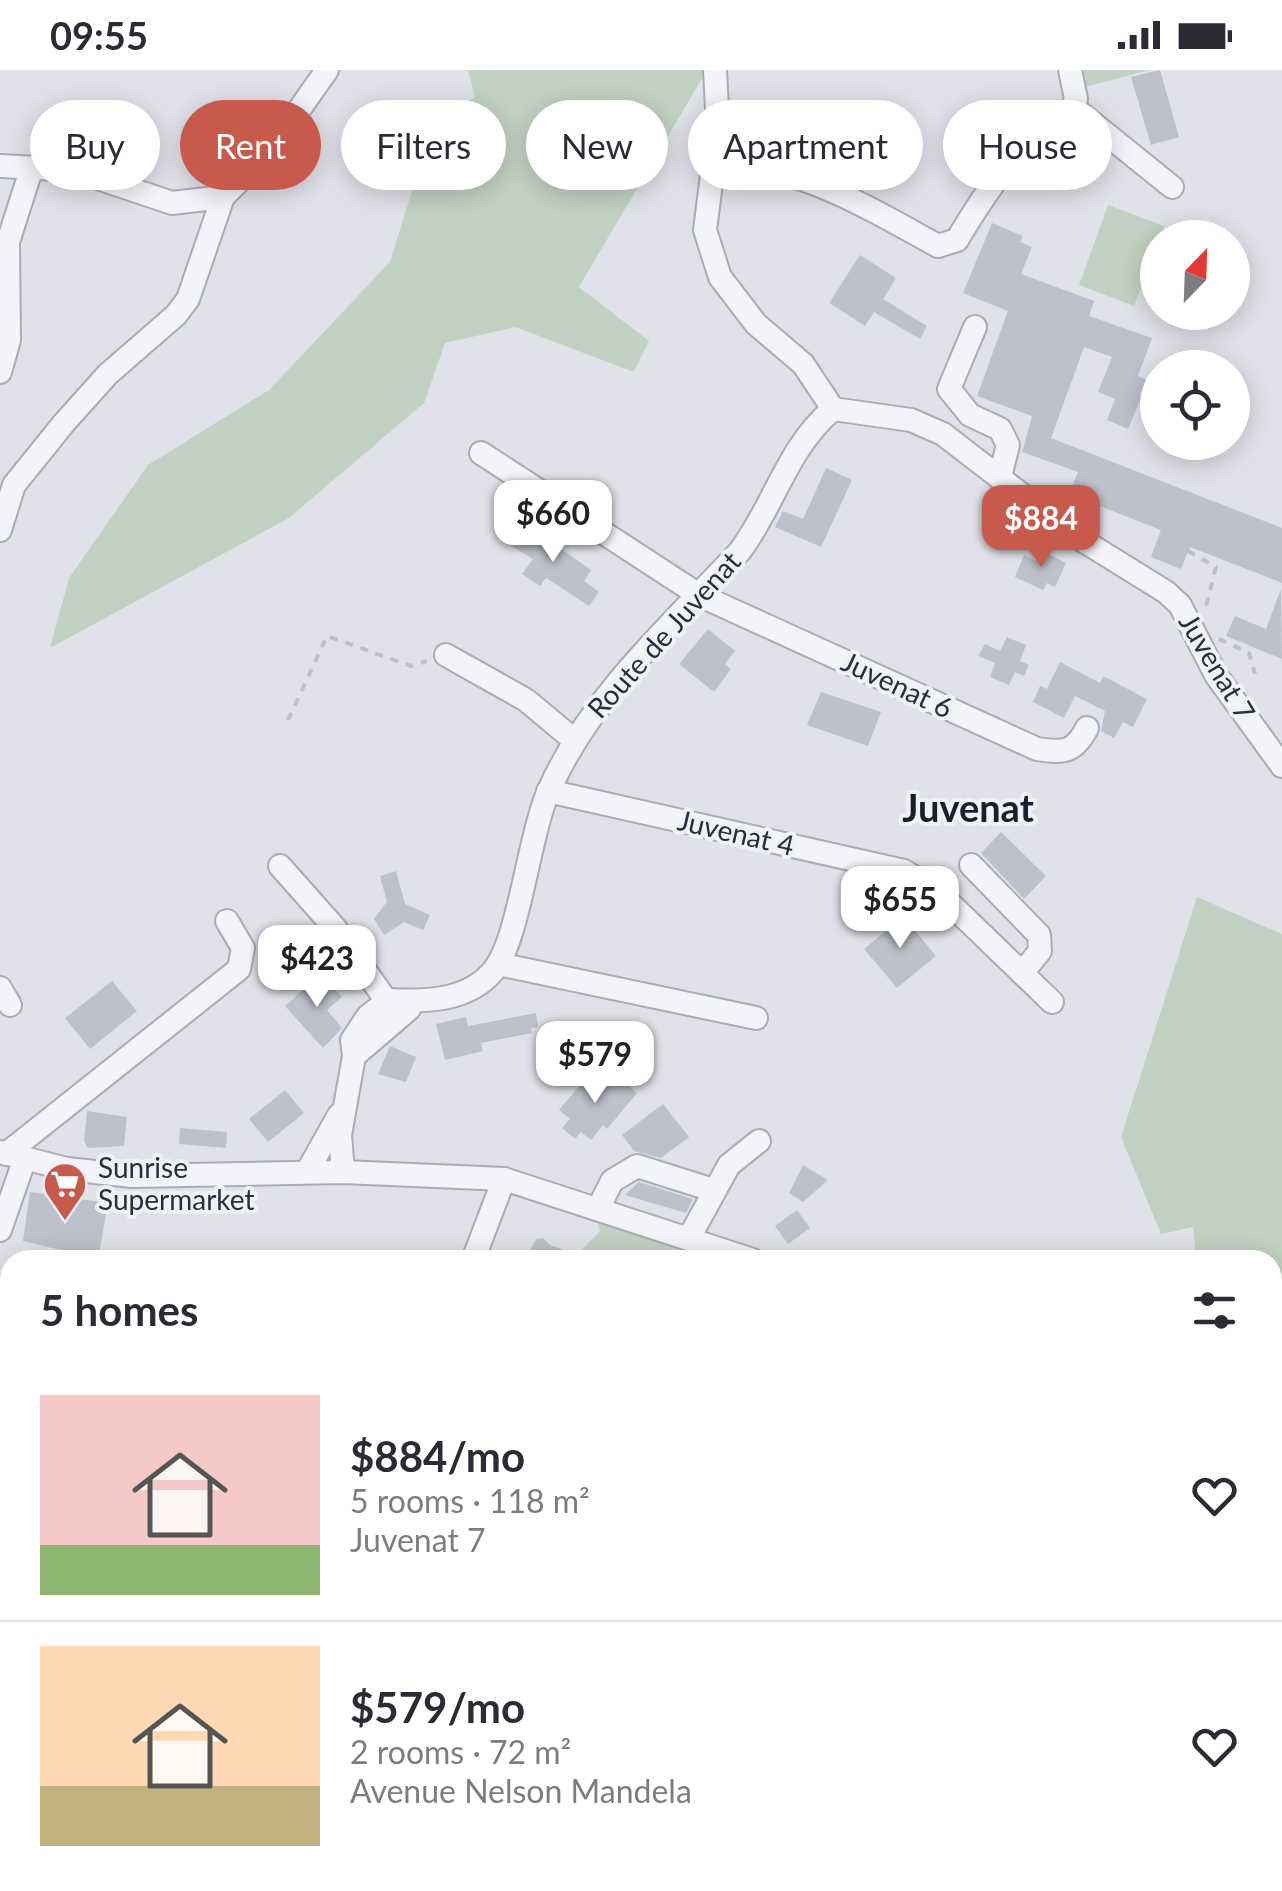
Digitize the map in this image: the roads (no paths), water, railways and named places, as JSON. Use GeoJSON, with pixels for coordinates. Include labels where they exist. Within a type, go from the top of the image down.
{"type":"FeatureCollection","features":[{"type":"Feature","properties":{"kind":"street"},"geometry":{"type":"LineString","coordinates":[[0,530],[14,485],[64,423],[108,374],[176,316],[188,299],[223,197],[272,147],[327,70]]}},
{"type":"Feature","properties":{"kind":"street"},"geometry":{"type":"LineString","coordinates":[[715,70],[717,100]]}},
{"type":"Feature","properties":{"kind":"street"},"geometry":{"type":"LineString","coordinates":[[1070,70],[1073,100]]}},
{"type":"Feature","properties":{"kind":"street"},"geometry":{"type":"LineString","coordinates":[[1112,139],[1172,187]]}},
{"type":"Feature","properties":{"kind":"street"},"geometry":{"type":"LineString","coordinates":[[0,166],[30,170],[8,242],[9,340],[6,362],[0,372]]}},
{"type":"Feature","properties":{"kind":"street"},"geometry":{"type":"LineString","coordinates":[[133,190],[172,203],[223,197]]}},
{"type":"Feature","properties":{"kind":"street"},"geometry":{"type":"LineString","coordinates":[[709,190],[704,230],[720,277],[756,324],[803,364],[833,409]]}},
{"type":"Feature","properties":{"kind":"street"},"geometry":{"type":"LineString","coordinates":[[821,190],[938,246],[957,240],[986,190]]}},
{"type":"Feature","properties":{"kind":"street"},"geometry":{"type":"LineString","coordinates":[[975,327],[949,389],[970,416],[1000,430],[1008,445],[1000,477]]}},
{"type":"Feature","properties":{"kind":"street","name":"Juvenat 7"},"geometry":{"type":"LineString","coordinates":[[833,409],[911,420],[943,434],[1074,535],[1180,605],[1216,675],[1282,766]]}},
{"type":"Feature","properties":{"kind":"street","name":"Route de Juvenat"},"geometry":{"type":"LineString","coordinates":[[498,964],[548,790],[574,740],[595,707],[758,526],[800,443],[833,409]]}},
{"type":"Feature","properties":{"kind":"street"},"geometry":{"type":"LineString","coordinates":[[482,453],[699,595]]}},
{"type":"Feature","properties":{"kind":"street","name":"Juvenat 6"},"geometry":{"type":"LineString","coordinates":[[699,595],[1037,749],[1065,753],[1078,746],[1087,728]]}},
{"type":"Feature","properties":{"kind":"street"},"geometry":{"type":"LineString","coordinates":[[446,655],[526,700],[574,740]]}},
{"type":"Feature","properties":{"kind":"street","name":"Juvenat 4"},"geometry":{"type":"LineString","coordinates":[[548,790],[904,871],[937,891],[1052,1002]]}},
{"type":"Feature","properties":{"kind":"street"},"geometry":{"type":"LineString","coordinates":[[970,865],[1039,936],[1040,952],[1022,973]]}},
{"type":"Feature","properties":{"kind":"street"},"geometry":{"type":"LineString","coordinates":[[280,866],[393,1009]]}},
{"type":"Feature","properties":{"kind":"street"},"geometry":{"type":"LineString","coordinates":[[0,1230],[10,1156],[238,969],[243,948],[227,921]]}},
{"type":"Feature","properties":{"kind":"street"},"geometry":{"type":"LineString","coordinates":[[344,1172],[340,1135],[354,1056],[393,1009],[460,994],[480,983],[498,964],[756,1018]]}},
{"type":"Feature","properties":{"kind":"street"},"geometry":{"type":"LineString","coordinates":[[307,1172],[344,1107]]}},
{"type":"Feature","properties":{"kind":"street"},"geometry":{"type":"LineString","coordinates":[[690,1236],[729,1165],[758,1141]]}},
{"type":"Feature","properties":{"kind":"street"},"geometry":{"type":"LineString","coordinates":[[10,1156],[132,1176],[344,1172],[504,1179],[727,1250]]}},
{"type":"Feature","properties":{"kind":"street"},"geometry":{"type":"LineString","coordinates":[[599,1207],[612,1181],[637,1166],[713,1190]]}},
{"type":"Feature","properties":{"kind":"street"},"geometry":{"type":"LineString","coordinates":[[476,1250],[504,1179]]}},
{"type":"Feature","properties":{"kind":"place","name":"Sunrise Supermarket"},"geometry":{"type":"Point","coordinates":[65,1222]}},
{"type":"Feature","properties":{"kind":"district","name":"Juvenat"},"geometry":{"type":"Point","coordinates":[968,809]}}]}
